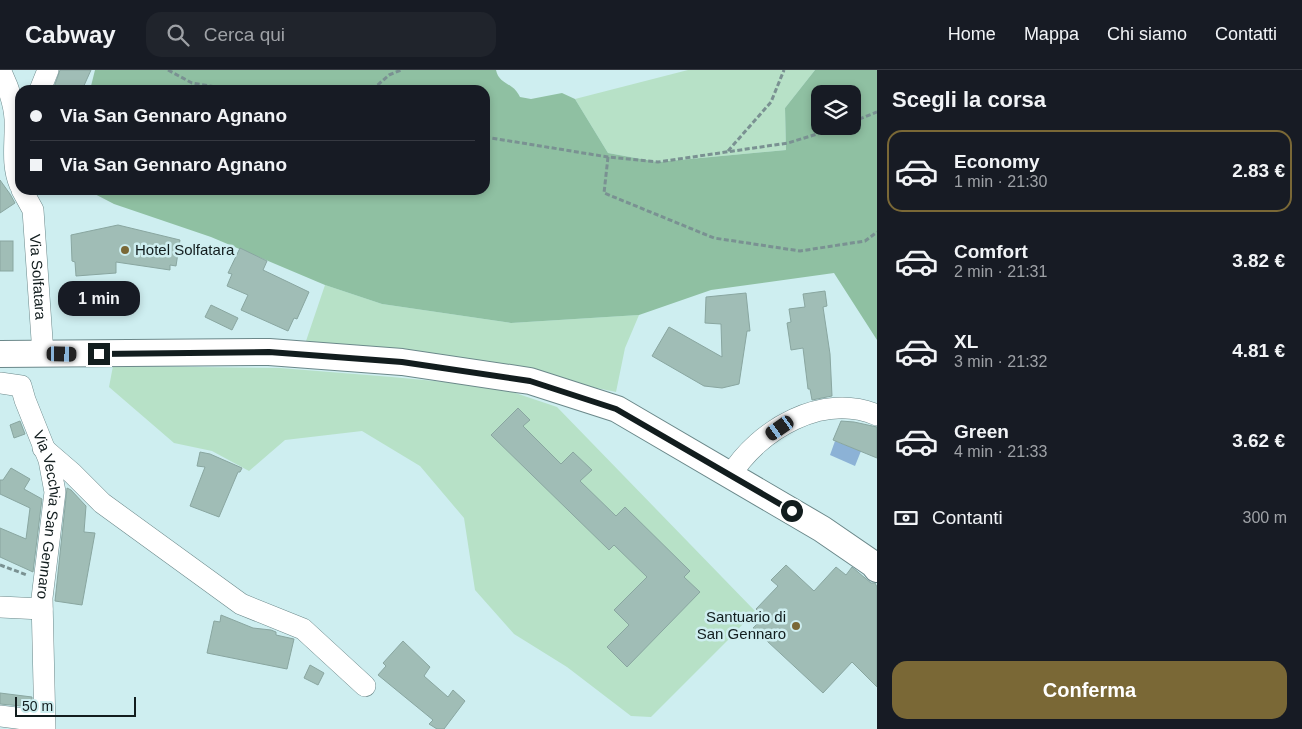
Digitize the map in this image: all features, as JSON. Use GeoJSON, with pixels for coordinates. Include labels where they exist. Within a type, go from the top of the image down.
{"type":"FeatureCollection","features":[{"type":"Feature","properties":{"kind":"main road"},"geometry":{"type":"LineString","coordinates":[[0,354],[269,352],[402,362],[530,381],[616,409],[822,529],[874,564],[877,570]]}},
{"type":"Feature","properties":{"kind":"street"},"geometry":{"type":"LineString","coordinates":[[0,70],[12,91]]}},
{"type":"Feature","properties":{"kind":"street"},"geometry":{"type":"LineString","coordinates":[[15,70],[12,91],[15,117],[15,174]]}},
{"type":"Feature","properties":{"kind":"street"},"geometry":{"type":"LineString","coordinates":[[42,85],[48,70]]}},
{"type":"Feature","properties":{"kind":"street","name":"Via Solfatara"},"geometry":{"type":"LineString","coordinates":[[25,195],[33,210],[43,354]]}},
{"type":"Feature","properties":{"kind":"street","name":"Via Vecchia San Gennaro"},"geometry":{"type":"LineString","coordinates":[[0,383],[21,386],[49,460],[55,492],[44,581],[38,725]]}},
{"type":"Feature","properties":{"kind":"street"},"geometry":{"type":"LineString","coordinates":[[730,476],[740,460],[764,439],[796,417],[818,411],[840,409],[866,411],[877,415]]}},
{"type":"Feature","properties":{"kind":"street"},"geometry":{"type":"LineString","coordinates":[[43,448],[102,503],[241,604],[303,629],[365,686]]}},
{"type":"Feature","properties":{"kind":"street"},"geometry":{"type":"LineString","coordinates":[[0,607],[42,609]]}},
{"type":"Feature","properties":{"kind":"street"},"geometry":{"type":"LineString","coordinates":[[0,716],[38,725]]}},
{"type":"Feature","properties":{"kind":"path"},"geometry":{"type":"LineString","coordinates":[[168,70],[192,83],[204,85]]}},
{"type":"Feature","properties":{"kind":"path"},"geometry":{"type":"LineString","coordinates":[[378,85],[400,70]]}},
{"type":"Feature","properties":{"kind":"path"},"geometry":{"type":"LineString","coordinates":[[728,152],[770,102],[784,70]]}},
{"type":"Feature","properties":{"kind":"path"},"geometry":{"type":"LineString","coordinates":[[861,118],[877,112]]}},
{"type":"Feature","properties":{"kind":"path"},"geometry":{"type":"LineString","coordinates":[[490,138],[608,157],[658,162],[788,143],[814,135]]}},
{"type":"Feature","properties":{"kind":"path"},"geometry":{"type":"LineString","coordinates":[[608,157],[604,193],[714,238],[800,252],[865,241],[877,232]]}},
{"type":"Feature","properties":{"kind":"path"},"geometry":{"type":"LineString","coordinates":[[0,565],[44,581]]}},
{"type":"Feature","properties":{"kind":"green space"},"geometry":{"type":"Polygon","coordinates":[[[95,70],[496,70],[500,78],[514,89],[520,97],[531,99],[562,93],[575,99],[608,153],[658,162],[786,150],[785,108],[815,70],[877,70],[877,340],[834,273],[711,290],[639,315],[511,323],[382,304],[325,285],[211,237],[114,204],[97,195],[490,195],[490,85],[91,85],[95,70]]]}},
{"type":"Feature","properties":{"kind":"green space"},"geometry":{"type":"Polygon","coordinates":[[[688,70],[815,70],[785,108],[786,150],[658,162],[608,153],[575,99],[688,70]]]}},
{"type":"Feature","properties":{"kind":"green space"},"geometry":{"type":"Polygon","coordinates":[[[325,285],[382,304],[511,323],[639,315],[625,348],[616,392],[472,362],[305,344],[325,285]]]}},
{"type":"Feature","properties":{"kind":"green space"},"geometry":{"type":"Polygon","coordinates":[[[113,366],[280,368],[392,377],[498,387],[557,407],[755,611],[651,717],[631,716],[567,667],[514,634],[475,590],[464,518],[420,466],[362,431],[285,440],[249,471],[212,451],[174,443],[109,387],[113,366]]]}},
{"type":"Feature","properties":{"kind":"water"},"geometry":{"type":"Polygon","coordinates":[[[835,441],[861,451],[855,466],[830,455],[835,441]]]}},
{"type":"Feature","properties":{"kind":"building"},"geometry":{"type":"Polygon","coordinates":[[[60,70],[91,70],[84,85],[55,85],[60,70]]]}},
{"type":"Feature","properties":{"kind":"building"},"geometry":{"type":"Polygon","coordinates":[[[0,180],[15,203],[0,213],[0,180]]]}},
{"type":"Feature","properties":{"kind":"building","name":"Hotel Solfatara"},"geometry":{"type":"Polygon","coordinates":[[[118,225],[180,240],[176,266],[170,265],[170,270],[116,262],[116,273],[76,276],[75,262],[72,261],[71,235],[118,225]]]}},
{"type":"Feature","properties":{"kind":"building"},"geometry":{"type":"Polygon","coordinates":[[[0,241],[13,241],[13,271],[0,271],[0,241]]]}},
{"type":"Feature","properties":{"kind":"building"},"geometry":{"type":"Polygon","coordinates":[[[240,248],[267,261],[263,270],[309,292],[297,319],[294,318],[288,331],[241,310],[248,295],[227,286],[232,274],[228,273],[240,248]]]}},
{"type":"Feature","properties":{"kind":"building"},"geometry":{"type":"Polygon","coordinates":[[[825,291],[827,306],[823,307],[830,354],[832,396],[812,400],[810,389],[808,389],[803,348],[791,350],[787,323],[791,322],[789,309],[805,307],[803,294],[825,291]]]}},
{"type":"Feature","properties":{"kind":"building"},"geometry":{"type":"Polygon","coordinates":[[[746,293],[750,331],[747,331],[739,384],[722,388],[704,386],[652,356],[669,327],[722,357],[721,324],[705,323],[706,297],[746,293]]]}},
{"type":"Feature","properties":{"kind":"building"},"geometry":{"type":"Polygon","coordinates":[[[211,305],[238,318],[232,330],[205,317],[211,305]]]}},
{"type":"Feature","properties":{"kind":"building"},"geometry":{"type":"Polygon","coordinates":[[[518,408],[530,420],[523,426],[561,464],[573,452],[592,470],[580,481],[616,516],[625,507],[690,571],[684,577],[700,592],[627,667],[607,647],[629,625],[614,610],[647,577],[614,545],[609,550],[491,435],[518,408]]]}},
{"type":"Feature","properties":{"kind":"building"},"geometry":{"type":"Polygon","coordinates":[[[20,421],[25,434],[14,438],[10,425],[20,421]]]}},
{"type":"Feature","properties":{"kind":"building"},"geometry":{"type":"Polygon","coordinates":[[[841,421],[877,427],[877,458],[833,440],[841,421]]]}},
{"type":"Feature","properties":{"kind":"building"},"geometry":{"type":"Polygon","coordinates":[[[200,452],[210,454],[242,468],[238,472],[219,517],[190,506],[205,467],[197,466],[200,452]]]}},
{"type":"Feature","properties":{"kind":"building"},"geometry":{"type":"Polygon","coordinates":[[[11,468],[30,479],[24,489],[42,499],[33,572],[0,557],[0,528],[26,539],[30,508],[0,494],[0,480],[3,480],[11,468]]]}},
{"type":"Feature","properties":{"kind":"building"},"geometry":{"type":"Polygon","coordinates":[[[67,488],[86,506],[84,532],[95,533],[82,605],[55,601],[67,488]]]}},
{"type":"Feature","properties":{"kind":"building","name":"Santuario di San Gennaro"},"geometry":{"type":"Polygon","coordinates":[[[786,565],[814,591],[836,567],[846,575],[852,567],[871,583],[875,583],[877,587],[877,687],[852,662],[823,693],[753,628],[764,617],[756,609],[778,586],[771,580],[786,565]]]}},
{"type":"Feature","properties":{"kind":"building"},"geometry":{"type":"Polygon","coordinates":[[[221,615],[253,628],[271,630],[276,632],[276,635],[294,639],[287,669],[207,653],[214,621],[220,622],[221,615]]]}},
{"type":"Feature","properties":{"kind":"building"},"geometry":{"type":"Polygon","coordinates":[[[403,641],[430,667],[424,676],[448,697],[453,690],[465,701],[444,729],[437,729],[429,724],[433,720],[378,675],[386,666],[383,663],[403,641]]]}},
{"type":"Feature","properties":{"kind":"building"},"geometry":{"type":"Polygon","coordinates":[[[310,665],[324,673],[318,685],[304,678],[310,665]]]}},
{"type":"Feature","properties":{"kind":"building"},"geometry":{"type":"Polygon","coordinates":[[[0,693],[32,697],[32,707],[0,704],[0,693]]]}},
{"type":"Feature","properties":{"kind":"place","name":"Hotel Solfatara"},"geometry":{"type":"Point","coordinates":[125,250]}},
{"type":"Feature","properties":{"kind":"place","name":"Santuario di San Gennaro"},"geometry":{"type":"Point","coordinates":[796,626]}},
{"type":"Feature","properties":{"kind":"route"},"geometry":{"type":"LineString","coordinates":[[99,354],[269,352],[402,362],[530,381],[616,409],[792,511]]}}]}
